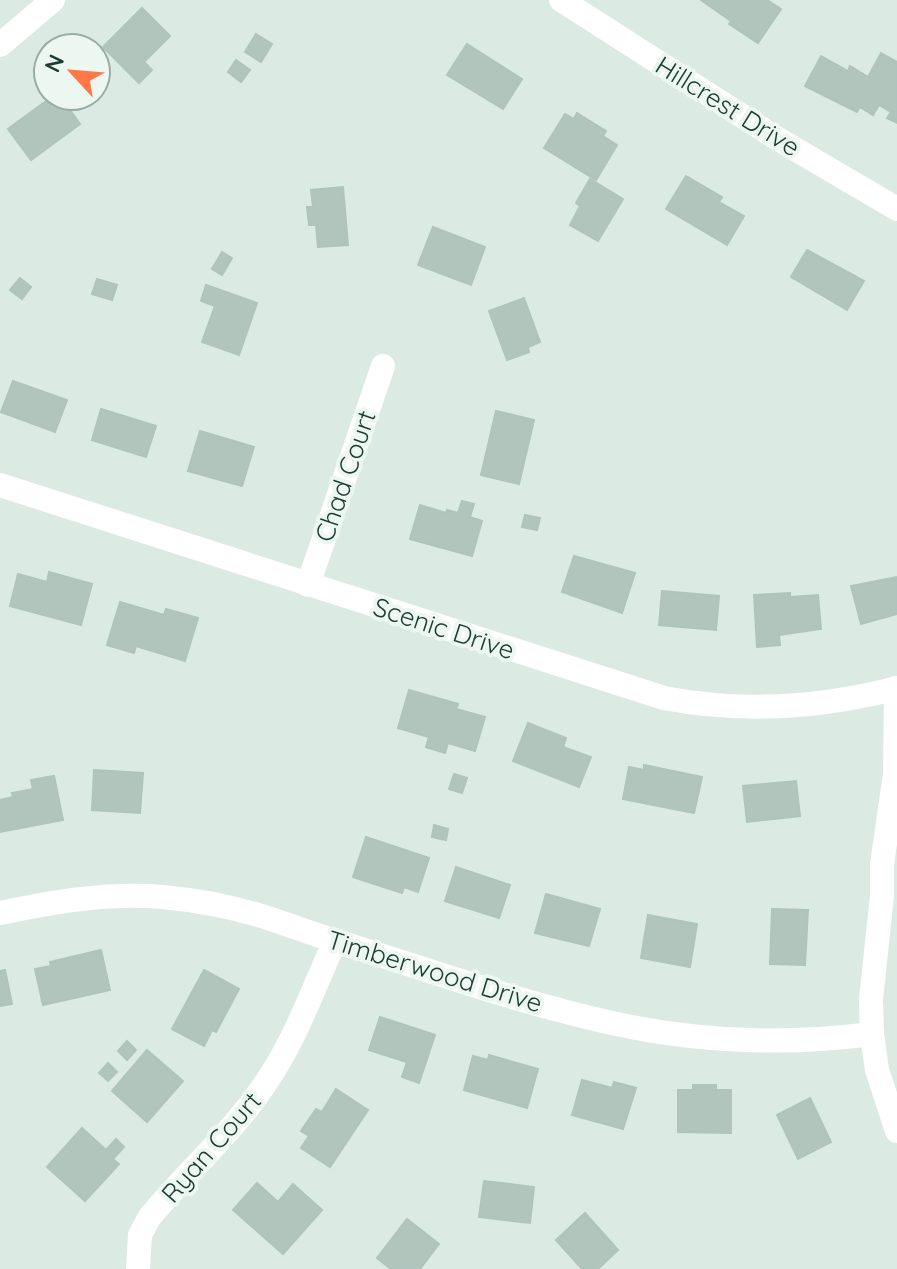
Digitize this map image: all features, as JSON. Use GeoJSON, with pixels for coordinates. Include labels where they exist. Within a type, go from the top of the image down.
{"type":"FeatureCollection","features":[{"type":"Feature","properties":{"kind":"street"},"geometry":{"type":"LineString","coordinates":[[0,45],[53,0]]}},
{"type":"Feature","properties":{"kind":"street","name":"Hillcrest Drive"},"geometry":{"type":"LineString","coordinates":[[561,0],[778,139],[897,209]]}},
{"type":"Feature","properties":{"kind":"street","name":"Chad Court"},"geometry":{"type":"LineString","coordinates":[[308,585],[383,366]]}},
{"type":"Feature","properties":{"kind":"street","name":"Scenic Drive"},"geometry":{"type":"LineString","coordinates":[[0,485],[664,698],[705,706],[749,709],[832,702],[897,688]]}},
{"type":"Feature","properties":{"kind":"street"},"geometry":{"type":"LineString","coordinates":[[897,688],[895,774],[882,864],[882,896],[873,964],[872,1034],[877,1070],[897,1131]]}},
{"type":"Feature","properties":{"kind":"street","name":"Timberwood Drive"},"geometry":{"type":"LineString","coordinates":[[0,913],[59,902],[110,897],[161,897],[257,914],[568,1012],[654,1031],[773,1040],[828,1040],[872,1034]]}},
{"type":"Feature","properties":{"kind":"street","name":"Ryan Court"},"geometry":{"type":"LineString","coordinates":[[138,1269],[140,1235],[149,1218],[233,1127],[267,1082],[293,1034],[335,941]]}},
{"type":"Feature","properties":{"kind":"building"},"geometry":{"type":"Polygon","coordinates":[[[701,0],[767,0],[781,9],[758,43],[701,0]]]}},
{"type":"Feature","properties":{"kind":"building"},"geometry":{"type":"Polygon","coordinates":[[[142,8],[170,36],[144,62],[152,70],[139,83],[112,56],[112,38],[142,8]]]}},
{"type":"Feature","properties":{"kind":"building"},"geometry":{"type":"Polygon","coordinates":[[[256,34],[272,44],[261,62],[245,52],[256,34]]]}},
{"type":"Feature","properties":{"kind":"building"},"geometry":{"type":"Polygon","coordinates":[[[467,44],[522,79],[503,109],[447,75],[467,44]]]}},
{"type":"Feature","properties":{"kind":"building"},"geometry":{"type":"Polygon","coordinates":[[[881,53],[897,62],[897,123],[887,118],[891,112],[879,105],[873,115],[860,107],[857,112],[805,86],[821,56],[848,71],[850,66],[868,77],[881,53]]]}},
{"type":"Feature","properties":{"kind":"building"},"geometry":{"type":"Polygon","coordinates":[[[236,60],[250,70],[241,82],[228,72],[236,60]]]}},
{"type":"Feature","properties":{"kind":"building"},"geometry":{"type":"Polygon","coordinates":[[[32,111],[71,112],[80,124],[31,160],[8,129],[32,111]]]}},
{"type":"Feature","properties":{"kind":"building"},"geometry":{"type":"Polygon","coordinates":[[[577,113],[606,131],[603,136],[617,145],[596,180],[544,148],[565,114],[574,119],[577,113]]]}},
{"type":"Feature","properties":{"kind":"building"},"geometry":{"type":"Polygon","coordinates":[[[686,176],[722,197],[719,202],[744,216],[727,245],[666,209],[686,176]]]}},
{"type":"Feature","properties":{"kind":"building"},"geometry":{"type":"Polygon","coordinates":[[[590,179],[623,199],[598,241],[570,225],[580,206],[576,203],[590,179]]]}},
{"type":"Feature","properties":{"kind":"building"},"geometry":{"type":"Polygon","coordinates":[[[343,187],[348,245],[318,247],[316,225],[309,225],[307,207],[313,207],[311,190],[343,187]]]}},
{"type":"Feature","properties":{"kind":"building"},"geometry":{"type":"Polygon","coordinates":[[[433,227],[485,247],[471,285],[418,265],[433,227]]]}},
{"type":"Feature","properties":{"kind":"building"},"geometry":{"type":"Polygon","coordinates":[[[807,250],[864,281],[847,310],[791,277],[807,250]]]}},
{"type":"Feature","properties":{"kind":"building"},"geometry":{"type":"Polygon","coordinates":[[[222,252],[232,258],[222,275],[212,269],[222,252]]]}},
{"type":"Feature","properties":{"kind":"building"},"geometry":{"type":"Polygon","coordinates":[[[20,278],[31,287],[22,299],[10,290],[20,278]]]}},
{"type":"Feature","properties":{"kind":"building"},"geometry":{"type":"Polygon","coordinates":[[[97,279],[117,285],[112,300],[92,294],[97,279]]]}},
{"type":"Feature","properties":{"kind":"building"},"geometry":{"type":"Polygon","coordinates":[[[206,285],[257,303],[239,355],[202,342],[215,306],[201,301],[206,285]]]}},
{"type":"Feature","properties":{"kind":"building"},"geometry":{"type":"Polygon","coordinates":[[[524,298],[540,342],[528,347],[529,352],[507,360],[489,311],[524,298]]]}},
{"type":"Feature","properties":{"kind":"building"},"geometry":{"type":"Polygon","coordinates":[[[13,381],[67,400],[55,432],[1,412],[13,381]]]}},
{"type":"Feature","properties":{"kind":"building"},"geometry":{"type":"Polygon","coordinates":[[[101,409],[156,426],[146,457],[92,440],[101,409]]]}},
{"type":"Feature","properties":{"kind":"building"},"geometry":{"type":"Polygon","coordinates":[[[496,411],[534,420],[519,484],[481,475],[496,411]]]}},
{"type":"Feature","properties":{"kind":"building"},"geometry":{"type":"Polygon","coordinates":[[[200,431],[254,447],[242,486],[188,471],[200,431]]]}},
{"type":"Feature","properties":{"kind":"building"},"geometry":{"type":"Polygon","coordinates":[[[462,501],[474,504],[470,517],[482,521],[472,556],[410,539],[420,505],[446,513],[447,510],[458,513],[462,501]]]}},
{"type":"Feature","properties":{"kind":"building"},"geometry":{"type":"Polygon","coordinates":[[[525,515],[540,518],[537,530],[522,527],[525,515]]]}},
{"type":"Feature","properties":{"kind":"building"},"geometry":{"type":"Polygon","coordinates":[[[574,556],[635,573],[622,613],[562,592],[574,556]]]}},
{"type":"Feature","properties":{"kind":"building"},"geometry":{"type":"Polygon","coordinates":[[[49,572],[92,584],[81,625],[10,606],[18,574],[47,582],[49,572]]]}},
{"type":"Feature","properties":{"kind":"building"},"geometry":{"type":"Polygon","coordinates":[[[897,577],[897,614],[861,624],[851,586],[897,577]]]}},
{"type":"Feature","properties":{"kind":"building"},"geometry":{"type":"Polygon","coordinates":[[[662,591],[719,596],[716,630],[659,625],[662,591]]]}},
{"type":"Feature","properties":{"kind":"building"},"geometry":{"type":"Polygon","coordinates":[[[790,593],[790,597],[818,595],[821,629],[779,635],[780,645],[757,647],[754,595],[790,593]]]}},
{"type":"Feature","properties":{"kind":"building"},"geometry":{"type":"Polygon","coordinates":[[[120,602],[164,615],[166,609],[198,618],[185,661],[136,646],[134,653],[107,645],[120,602]]]}},
{"type":"Feature","properties":{"kind":"building"},"geometry":{"type":"Polygon","coordinates":[[[409,690],[458,704],[456,709],[485,717],[475,751],[448,743],[445,753],[426,747],[429,737],[398,728],[409,690]]]}},
{"type":"Feature","properties":{"kind":"building"},"geometry":{"type":"Polygon","coordinates":[[[528,723],[566,738],[563,747],[591,757],[579,787],[513,761],[528,723]]]}},
{"type":"Feature","properties":{"kind":"building"},"geometry":{"type":"Polygon","coordinates":[[[644,765],[702,777],[694,813],[623,799],[629,767],[644,770],[644,765]]]}},
{"type":"Feature","properties":{"kind":"building"},"geometry":{"type":"Polygon","coordinates":[[[94,770],[143,773],[140,813],[92,810],[94,770]]]}},
{"type":"Feature","properties":{"kind":"building"},"geometry":{"type":"Polygon","coordinates":[[[454,774],[467,778],[462,793],[449,789],[454,774]]]}},
{"type":"Feature","properties":{"kind":"building"},"geometry":{"type":"Polygon","coordinates":[[[54,776],[63,820],[0,832],[0,800],[13,797],[12,793],[33,789],[31,780],[54,776]]]}},
{"type":"Feature","properties":{"kind":"building"},"geometry":{"type":"Polygon","coordinates":[[[796,781],[800,816],[747,822],[743,786],[796,781]]]}},
{"type":"Feature","properties":{"kind":"building"},"geometry":{"type":"Polygon","coordinates":[[[434,825],[448,829],[446,840],[432,837],[434,825]]]}},
{"type":"Feature","properties":{"kind":"building"},"geometry":{"type":"Polygon","coordinates":[[[366,837],[429,858],[418,892],[404,887],[402,893],[353,877],[366,837]]]}},
{"type":"Feature","properties":{"kind":"building"},"geometry":{"type":"Polygon","coordinates":[[[456,867],[510,885],[499,918],[445,901],[456,867]]]}},
{"type":"Feature","properties":{"kind":"building"},"geometry":{"type":"Polygon","coordinates":[[[546,894],[600,909],[589,946],[535,933],[546,894]]]}},
{"type":"Feature","properties":{"kind":"building"},"geometry":{"type":"Polygon","coordinates":[[[772,909],[808,910],[805,965],[770,964],[772,909]]]}},
{"type":"Feature","properties":{"kind":"building"},"geometry":{"type":"Polygon","coordinates":[[[648,915],[697,924],[690,967],[641,958],[648,915]]]}},
{"type":"Feature","properties":{"kind":"building"},"geometry":{"type":"Polygon","coordinates":[[[101,950],[110,990],[43,1005],[35,969],[51,966],[50,962],[101,950]]]}},
{"type":"Feature","properties":{"kind":"building"},"geometry":{"type":"Polygon","coordinates":[[[5,970],[12,1004],[0,1006],[0,971],[5,970]]]}},
{"type":"Feature","properties":{"kind":"building"},"geometry":{"type":"Polygon","coordinates":[[[204,970],[239,989],[216,1032],[212,1030],[204,1046],[172,1029],[204,970]]]}},
{"type":"Feature","properties":{"kind":"building"},"geometry":{"type":"Polygon","coordinates":[[[380,1017],[435,1035],[419,1083],[402,1077],[407,1062],[369,1050],[380,1017]]]}},
{"type":"Feature","properties":{"kind":"building"},"geometry":{"type":"Polygon","coordinates":[[[127,1041],[136,1050],[127,1060],[118,1051],[127,1041]]]}},
{"type":"Feature","properties":{"kind":"building"},"geometry":{"type":"Polygon","coordinates":[[[147,1050],[183,1081],[147,1122],[112,1091],[147,1050]]]}},
{"type":"Feature","properties":{"kind":"building"},"geometry":{"type":"Polygon","coordinates":[[[489,1055],[538,1069],[527,1108],[464,1090],[473,1056],[488,1060],[489,1055]]]}},
{"type":"Feature","properties":{"kind":"building"},"geometry":{"type":"Polygon","coordinates":[[[108,1063],[117,1072],[108,1081],[99,1073],[108,1063]]]}},
{"type":"Feature","properties":{"kind":"building"},"geometry":{"type":"Polygon","coordinates":[[[582,1080],[612,1088],[614,1082],[636,1088],[623,1129],[572,1115],[582,1080]]]}},
{"type":"Feature","properties":{"kind":"building"},"geometry":{"type":"Polygon","coordinates":[[[693,1085],[716,1085],[716,1090],[731,1090],[731,1133],[678,1132],[678,1090],[693,1090],[693,1085]]]}},
{"type":"Feature","properties":{"kind":"building"},"geometry":{"type":"Polygon","coordinates":[[[336,1089],[368,1110],[330,1167],[301,1148],[309,1136],[301,1131],[316,1109],[322,1112],[336,1089]]]}},
{"type":"Feature","properties":{"kind":"building"},"geometry":{"type":"Polygon","coordinates":[[[810,1098],[831,1142],[798,1159],[777,1115],[810,1098]]]}},
{"type":"Feature","properties":{"kind":"building"},"geometry":{"type":"Polygon","coordinates":[[[82,1128],[106,1150],[116,1139],[124,1147],[113,1159],[119,1164],[85,1201],[47,1167],[82,1128]]]}},
{"type":"Feature","properties":{"kind":"building"},"geometry":{"type":"Polygon","coordinates":[[[484,1181],[534,1187],[530,1223],[479,1217],[484,1181]]]}},
{"type":"Feature","properties":{"kind":"building"},"geometry":{"type":"Polygon","coordinates":[[[257,1183],[278,1202],[293,1184],[322,1210],[283,1254],[233,1210],[257,1183]]]}},
{"type":"Feature","properties":{"kind":"building"},"geometry":{"type":"Polygon","coordinates":[[[585,1213],[618,1250],[598,1269],[582,1269],[556,1240],[585,1213]]]}},
{"type":"Feature","properties":{"kind":"building"},"geometry":{"type":"Polygon","coordinates":[[[407,1219],[439,1244],[420,1269],[391,1269],[377,1258],[407,1219]]]}}]}
